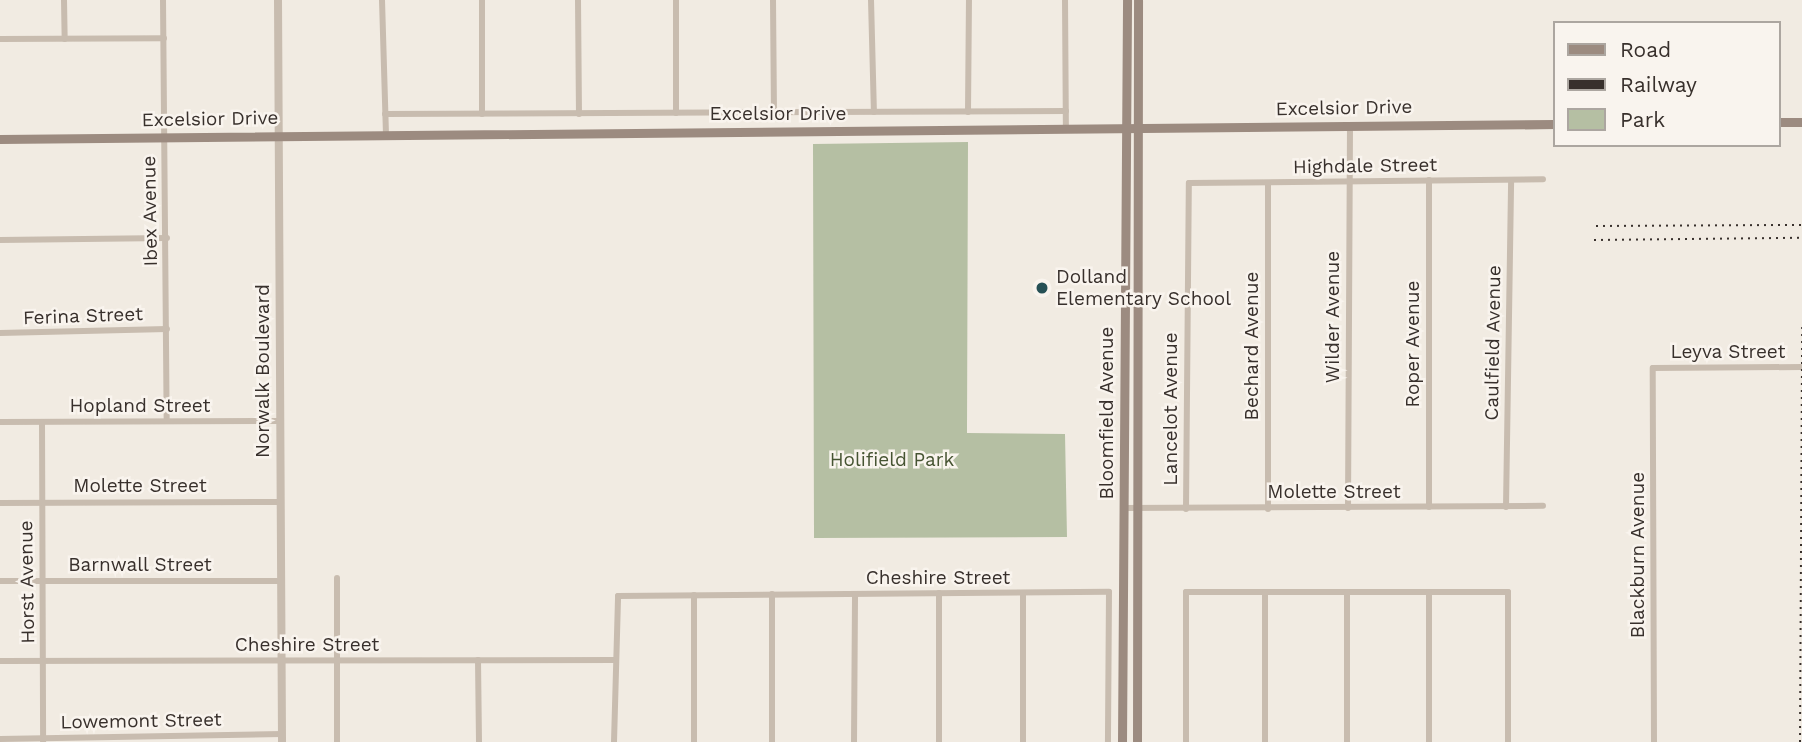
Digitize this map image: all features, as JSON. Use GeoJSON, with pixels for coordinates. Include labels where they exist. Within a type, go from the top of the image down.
{"type":"FeatureCollection","features":[{"type":"Feature","properties":{"kind":"main road","name":"Bloomfield Avenue"},"geometry":{"type":"LineString","coordinates":[[1122,742],[1127,0]]}},
{"type":"Feature","properties":{"kind":"main road","name":"Bloomfield Avenue"},"geometry":{"type":"LineString","coordinates":[[1137,742],[1138,0]]}},
{"type":"Feature","properties":{"kind":"main road"},"geometry":{"type":"LineString","coordinates":[[1781,122],[1802,122]]}},
{"type":"Feature","properties":{"kind":"main road","name":"Excelsior Drive"},"geometry":{"type":"LineString","coordinates":[[0,139],[1554,124]]}},
{"type":"Feature","properties":{"kind":"street"},"geometry":{"type":"LineString","coordinates":[[64,0],[65,39]]}},
{"type":"Feature","properties":{"kind":"street","name":"Ibex Avenue"},"geometry":{"type":"LineString","coordinates":[[163,0],[167,421]]}},
{"type":"Feature","properties":{"kind":"street","name":"Norwalk Boulevard"},"geometry":{"type":"LineString","coordinates":[[278,0],[282,738]]}},
{"type":"Feature","properties":{"kind":"street"},"geometry":{"type":"LineString","coordinates":[[382,0],[386,134]]}},
{"type":"Feature","properties":{"kind":"street"},"geometry":{"type":"LineString","coordinates":[[482,0],[482,114]]}},
{"type":"Feature","properties":{"kind":"street"},"geometry":{"type":"LineString","coordinates":[[578,0],[579,114]]}},
{"type":"Feature","properties":{"kind":"street"},"geometry":{"type":"LineString","coordinates":[[676,0],[676,113]]}},
{"type":"Feature","properties":{"kind":"street"},"geometry":{"type":"LineString","coordinates":[[773,0],[774,113]]}},
{"type":"Feature","properties":{"kind":"street"},"geometry":{"type":"LineString","coordinates":[[872,0],[874,112]]}},
{"type":"Feature","properties":{"kind":"street"},"geometry":{"type":"LineString","coordinates":[[968,112],[969,0]]}},
{"type":"Feature","properties":{"kind":"street"},"geometry":{"type":"LineString","coordinates":[[1065,0],[1066,129]]}},
{"type":"Feature","properties":{"kind":"street"},"geometry":{"type":"LineString","coordinates":[[0,39],[164,38]]}},
{"type":"Feature","properties":{"kind":"street","name":"Excelsior Drive"},"geometry":{"type":"LineString","coordinates":[[385,114],[1066,111]]}},
{"type":"Feature","properties":{"kind":"street","name":"Wilder Avenue"},"geometry":{"type":"LineString","coordinates":[[1348,508],[1350,126]]}},
{"type":"Feature","properties":{"kind":"street","name":"Highdale Street"},"geometry":{"type":"LineString","coordinates":[[1189,183],[1543,179]]}},
{"type":"Feature","properties":{"kind":"street","name":"Roper Avenue"},"geometry":{"type":"LineString","coordinates":[[1429,180],[1429,507]]}},
{"type":"Feature","properties":{"kind":"street","name":"Caulfield Avenue"},"geometry":{"type":"LineString","coordinates":[[1506,507],[1511,180]]}},
{"type":"Feature","properties":{"kind":"street","name":"Lancelot Avenue"},"geometry":{"type":"LineString","coordinates":[[1186,509],[1189,183]]}},
{"type":"Feature","properties":{"kind":"street","name":"Bechard Avenue"},"geometry":{"type":"LineString","coordinates":[[1268,183],[1268,509]]}},
{"type":"Feature","properties":{"kind":"street"},"geometry":{"type":"LineString","coordinates":[[0,240],[167,238]]}},
{"type":"Feature","properties":{"kind":"street","name":"Ferina Street"},"geometry":{"type":"LineString","coordinates":[[0,334],[167,329]]}},
{"type":"Feature","properties":{"kind":"street","name":"Leyva Street"},"geometry":{"type":"LineString","coordinates":[[1653,369],[1802,368]]}},
{"type":"Feature","properties":{"kind":"street","name":"Blackburn Avenue"},"geometry":{"type":"LineString","coordinates":[[1653,369],[1654,742]]}},
{"type":"Feature","properties":{"kind":"street","name":"Hopland Street"},"geometry":{"type":"LineString","coordinates":[[0,422],[279,421]]}},
{"type":"Feature","properties":{"kind":"street","name":"Horst Avenue"},"geometry":{"type":"LineString","coordinates":[[41,422],[43,740]]}},
{"type":"Feature","properties":{"kind":"street","name":"Molette Street"},"geometry":{"type":"LineString","coordinates":[[0,503],[280,502]]}},
{"type":"Feature","properties":{"kind":"street","name":"Molette Street"},"geometry":{"type":"LineString","coordinates":[[1124,508],[1544,506]]}},
{"type":"Feature","properties":{"kind":"street"},"geometry":{"type":"LineString","coordinates":[[337,578],[337,742]]}},
{"type":"Feature","properties":{"kind":"street","name":"Barnwall Street"},"geometry":{"type":"LineString","coordinates":[[0,581],[281,581]]}},
{"type":"Feature","properties":{"kind":"street","name":"Cheshire Street"},"geometry":{"type":"LineString","coordinates":[[0,661],[615,660],[618,596],[1109,592],[1108,742]]}},
{"type":"Feature","properties":{"kind":"street"},"geometry":{"type":"LineString","coordinates":[[1186,742],[1186,592],[1508,592],[1508,742]]}},
{"type":"Feature","properties":{"kind":"street"},"geometry":{"type":"LineString","coordinates":[[1265,592],[1265,742]]}},
{"type":"Feature","properties":{"kind":"street"},"geometry":{"type":"LineString","coordinates":[[1347,592],[1347,742]]}},
{"type":"Feature","properties":{"kind":"street"},"geometry":{"type":"LineString","coordinates":[[1429,592],[1429,742]]}},
{"type":"Feature","properties":{"kind":"street"},"geometry":{"type":"LineString","coordinates":[[939,593],[939,742]]}},
{"type":"Feature","properties":{"kind":"street"},"geometry":{"type":"LineString","coordinates":[[1023,593],[1023,742]]}},
{"type":"Feature","properties":{"kind":"street"},"geometry":{"type":"LineString","coordinates":[[772,594],[772,742]]}},
{"type":"Feature","properties":{"kind":"street"},"geometry":{"type":"LineString","coordinates":[[854,742],[855,594]]}},
{"type":"Feature","properties":{"kind":"street"},"geometry":{"type":"LineString","coordinates":[[694,595],[694,742]]}},
{"type":"Feature","properties":{"kind":"street"},"geometry":{"type":"LineString","coordinates":[[478,660],[479,742]]}},
{"type":"Feature","properties":{"kind":"street"},"geometry":{"type":"LineString","coordinates":[[614,742],[615,660]]}},
{"type":"Feature","properties":{"kind":"street","name":"Lowemont Street"},"geometry":{"type":"LineString","coordinates":[[0,739],[282,738]]}},
{"type":"Feature","properties":{"kind":"green space","name":"Holifield Park"},"geometry":{"type":"Polygon","coordinates":[[[968,142],[967,433],[1065,434],[1067,537],[814,538],[813,144],[968,142]]]}},
{"type":"Feature","properties":{"kind":"railway"},"geometry":{"type":"LineString","coordinates":[[1596,226],[1802,225]]}},
{"type":"Feature","properties":{"kind":"railway"},"geometry":{"type":"LineString","coordinates":[[1594,240],[1802,238]]}},
{"type":"Feature","properties":{"kind":"railway"},"geometry":{"type":"LineString","coordinates":[[1800,742],[1802,323]]}},
{"type":"Feature","properties":{"kind":"place","name":"Dolland Elementary School"},"geometry":{"type":"Point","coordinates":[1042,288]}}]}
